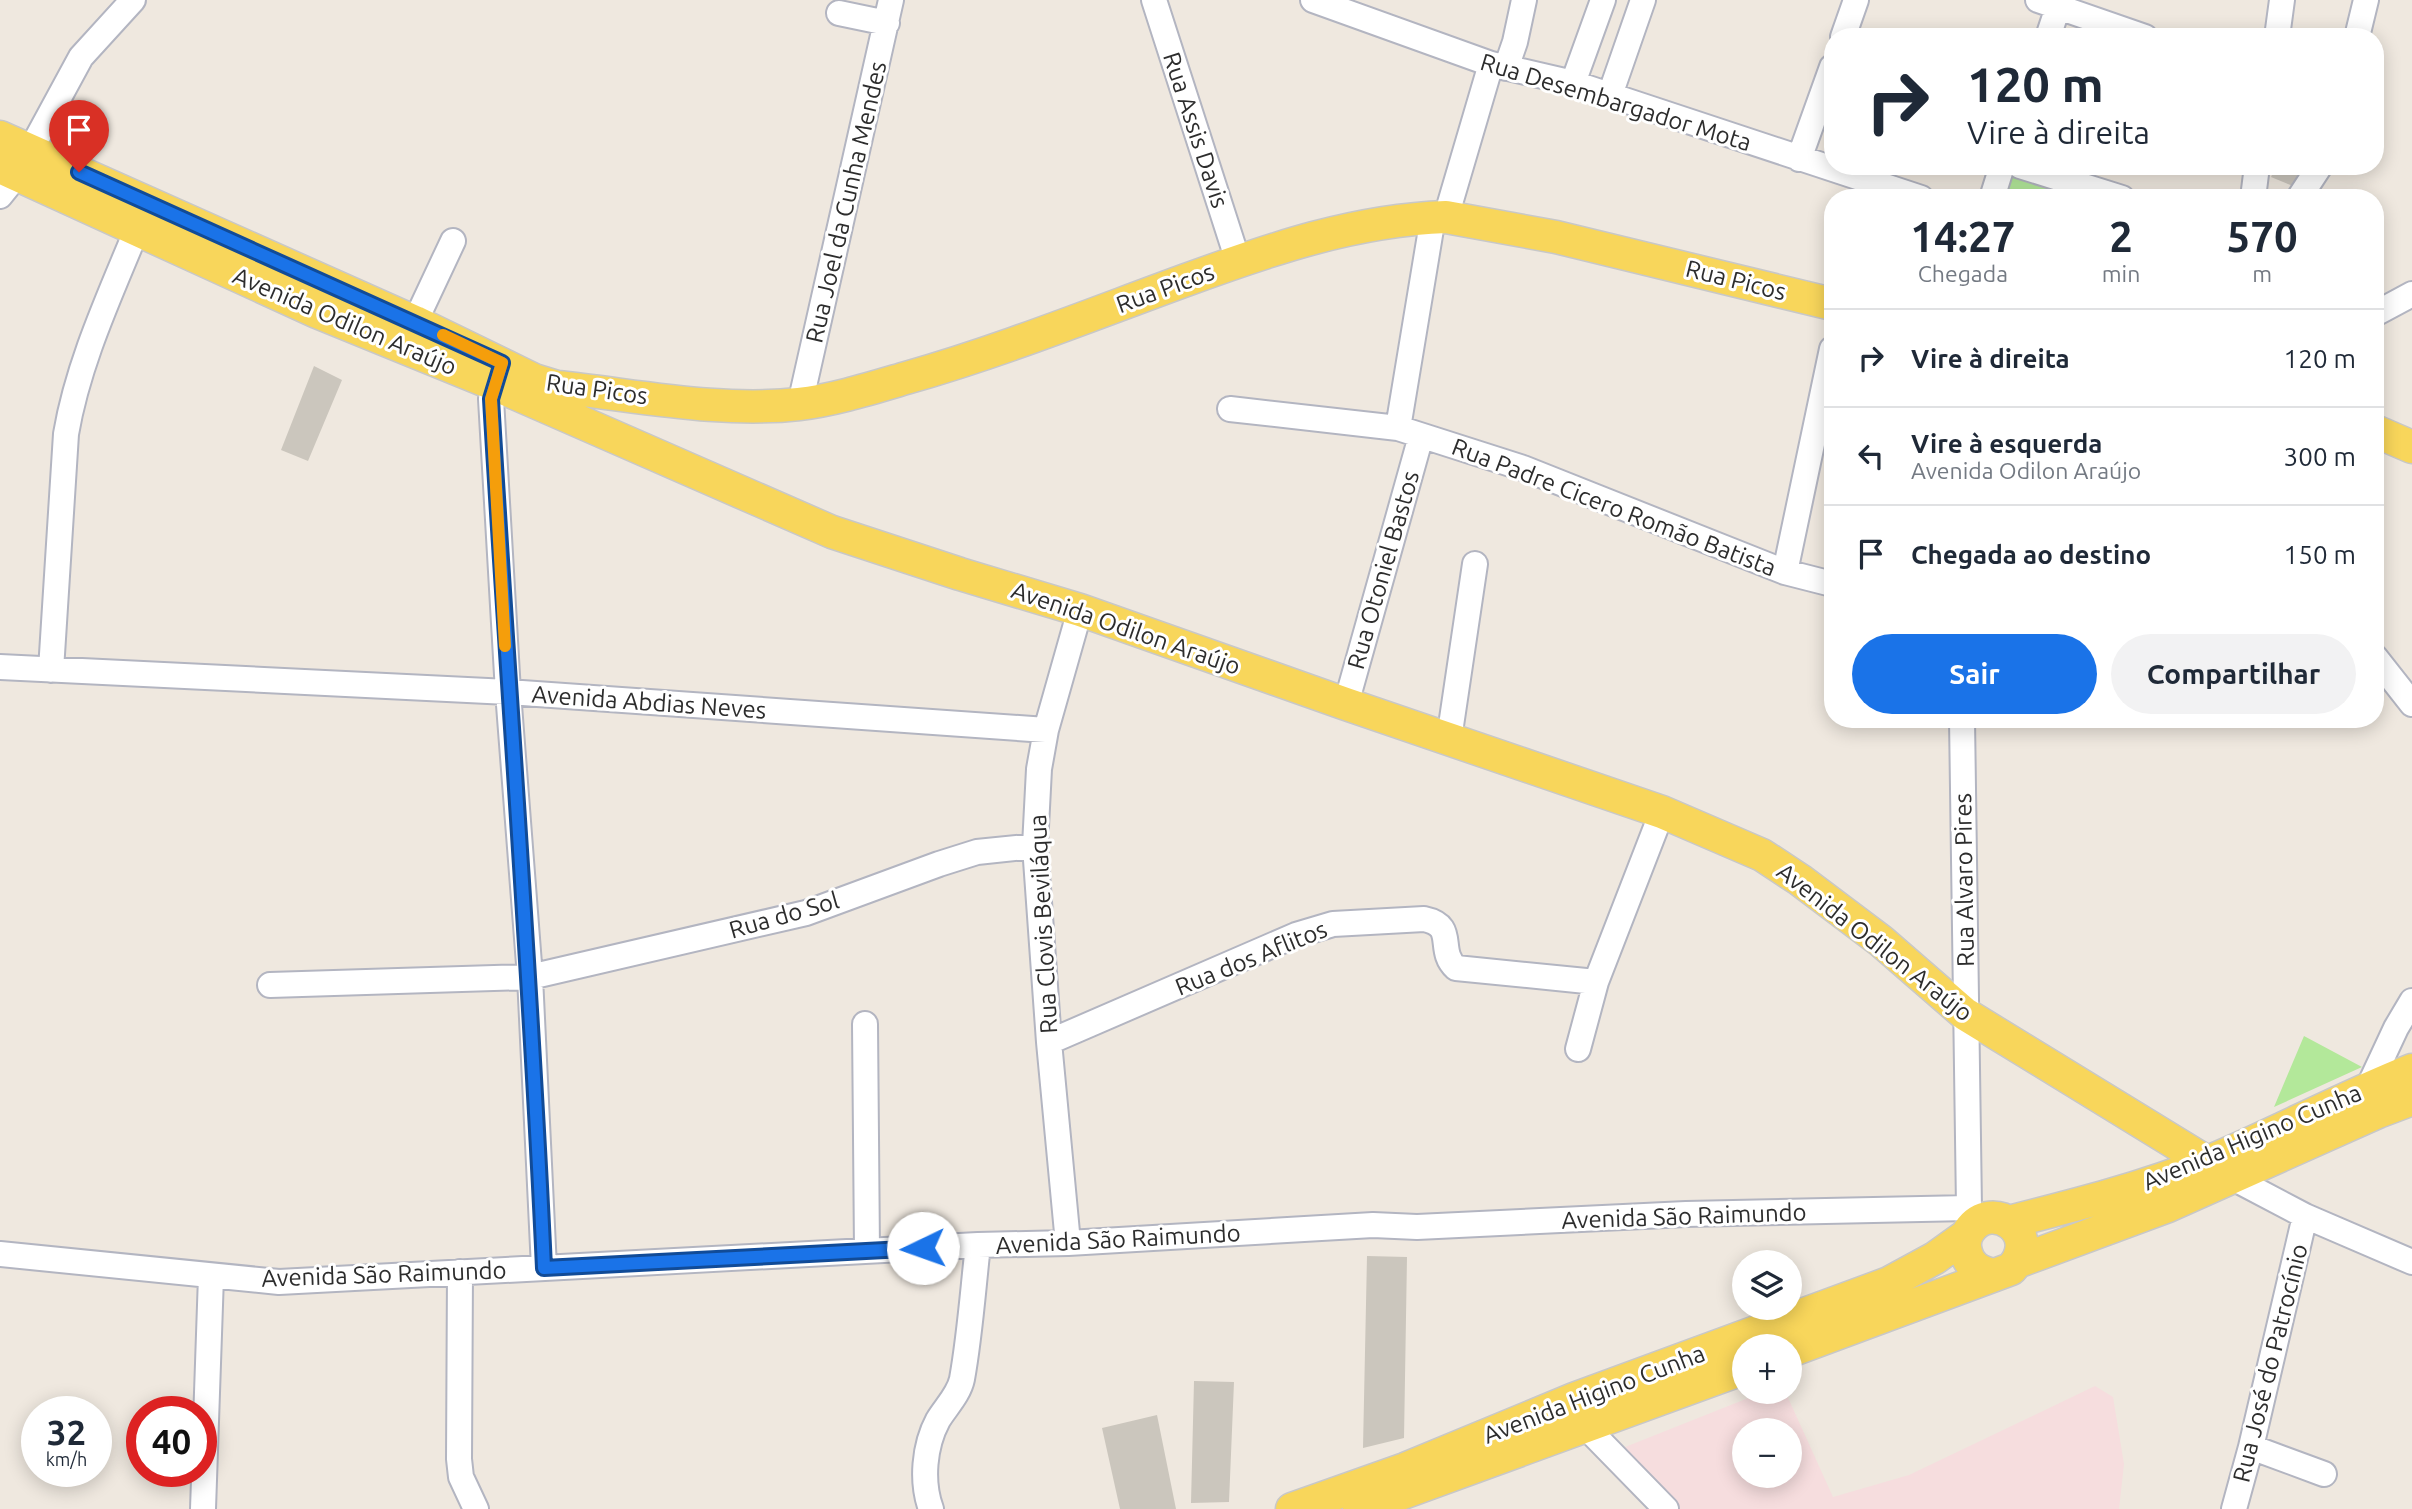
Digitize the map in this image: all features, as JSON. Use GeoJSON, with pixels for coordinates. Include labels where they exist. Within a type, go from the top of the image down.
{"type":"FeatureCollection","features":[{"type":"Feature","properties":{"kind":"main road","name":"Avenida Odilon Araújo"},"geometry":{"type":"LineString","coordinates":[[0,137],[12,172],[317,312],[499,374]]}},
{"type":"Feature","properties":{"kind":"main road","name":"Avenida Odilon Araújo"},"geometry":{"type":"LineString","coordinates":[[12,172],[415,322],[499,374],[832,532],[1080,610],[1662,812],[1762,855],[1881,941],[1965,1014],[2219,1169]]}},
{"type":"Feature","properties":{"kind":"main road","name":"Rua Picos"},"geometry":{"type":"LineString","coordinates":[[499,374],[557,387],[740,407],[800,404],[875,387],[951,365],[1238,261],[1311,238],[1348,229],[1440,217],[1556,237],[1824,302]]}},
{"type":"Feature","properties":{"kind":"main road"},"geometry":{"type":"LineString","coordinates":[[2384,435],[2412,447]]}},
{"type":"Feature","properties":{"kind":"main road","name":"Avenida Higino Cunha"},"geometry":{"type":"LineString","coordinates":[[1802,1346],[2168,1206],[2219,1169],[2368,1088],[2412,1070]]}},
{"type":"Feature","properties":{"kind":"main road","name":"Avenida Higino Cunha"},"geometry":{"type":"LineString","coordinates":[[2009,1222],[2219,1169],[2412,1099]]}},
{"type":"Feature","properties":{"kind":"main road"},"geometry":{"type":"LineString","coordinates":[[1993,1217],[2009,1222],[2015,1228],[2022,1245],[2005,1268],[1984,1273],[1969,1262],[1965,1244],[1971,1222],[1993,1217]]}},
{"type":"Feature","properties":{"kind":"main road","name":"Avenida Higino Cunha"},"geometry":{"type":"LineString","coordinates":[[1359,1509],[1889,1283],[1935,1258],[1971,1222]]}},
{"type":"Feature","properties":{"kind":"main road","name":"Avenida Higino Cunha"},"geometry":{"type":"LineString","coordinates":[[1292,1509],[1405,1469],[1580,1413],[1732,1372]]}},
{"type":"Feature","properties":{"kind":"street"},"geometry":{"type":"LineString","coordinates":[[12,172],[81,57],[133,0]]}},
{"type":"Feature","properties":{"kind":"street","name":"Rua Assis Davis"},"geometry":{"type":"LineString","coordinates":[[1154,0],[1238,261]]}},
{"type":"Feature","properties":{"kind":"street","name":"Rua Desembargador Mota"},"geometry":{"type":"LineString","coordinates":[[1313,0],[1498,66],[1573,83],[1824,167]]}},
{"type":"Feature","properties":{"kind":"street","name":"Rua Otoniel Bastos"},"geometry":{"type":"LineString","coordinates":[[1346,704],[1410,432],[1440,217],[1498,66],[1515,42],[1524,0]]}},
{"type":"Feature","properties":{"kind":"street"},"geometry":{"type":"LineString","coordinates":[[1573,83],[1603,0]]}},
{"type":"Feature","properties":{"kind":"street"},"geometry":{"type":"LineString","coordinates":[[1610,95],[1643,0]]}},
{"type":"Feature","properties":{"kind":"street"},"geometry":{"type":"LineString","coordinates":[[1846,28],[1856,0]]}},
{"type":"Feature","properties":{"kind":"street"},"geometry":{"type":"LineString","coordinates":[[2278,28],[2282,0]]}},
{"type":"Feature","properties":{"kind":"street"},"geometry":{"type":"LineString","coordinates":[[2359,28],[2366,0]]}},
{"type":"Feature","properties":{"kind":"street"},"geometry":{"type":"LineString","coordinates":[[2048,28],[2048,4],[2119,28]]}},
{"type":"Feature","properties":{"kind":"street"},"geometry":{"type":"LineString","coordinates":[[838,13],[889,11]]}},
{"type":"Feature","properties":{"kind":"street","name":"Rua Joel da Cunha Mendes"},"geometry":{"type":"LineString","coordinates":[[800,404],[889,11]]}},
{"type":"Feature","properties":{"kind":"street"},"geometry":{"type":"LineString","coordinates":[[1800,159],[1824,89]]}},
{"type":"Feature","properties":{"kind":"street","name":"Rua Desembargador Mota"},"geometry":{"type":"LineString","coordinates":[[1850,175],[1893,189]]}},
{"type":"Feature","properties":{"kind":"street"},"geometry":{"type":"LineString","coordinates":[[2049,175],[2093,189]]}},
{"type":"Feature","properties":{"kind":"street"},"geometry":{"type":"LineString","coordinates":[[51,670],[66,434],[71,408],[103,313],[137,229]]}},
{"type":"Feature","properties":{"kind":"street"},"geometry":{"type":"LineString","coordinates":[[415,322],[453,241]]}},
{"type":"Feature","properties":{"kind":"street"},"geometry":{"type":"LineString","coordinates":[[2384,309],[2412,294]]}},
{"type":"Feature","properties":{"kind":"street"},"geometry":{"type":"LineString","coordinates":[[499,374],[491,399],[508,692],[530,977],[544,1268]]}},
{"type":"Feature","properties":{"kind":"street"},"geometry":{"type":"LineString","coordinates":[[1785,572],[1824,387]]}},
{"type":"Feature","properties":{"kind":"street","name":"Rua Padre Cicero Romão Batista"},"geometry":{"type":"LineString","coordinates":[[1230,409],[1410,432],[1523,468],[1785,572],[1824,581]]}},
{"type":"Feature","properties":{"kind":"street"},"geometry":{"type":"LineString","coordinates":[[1449,739],[1475,564]]}},
{"type":"Feature","properties":{"kind":"street","name":"Rua Clovis Beviláqua"},"geometry":{"type":"LineString","coordinates":[[1068,1243],[1049,1042],[1035,846],[1040,769],[1046,730],[1080,610]]}},
{"type":"Feature","properties":{"kind":"street","name":"Avenida Abdias Neves"},"geometry":{"type":"LineString","coordinates":[[0,667],[508,692],[1046,730]]}},
{"type":"Feature","properties":{"kind":"street"},"geometry":{"type":"LineString","coordinates":[[2384,668],[2412,704]]}},
{"type":"Feature","properties":{"kind":"street","name":"Rua Alvaro Pires"},"geometry":{"type":"LineString","coordinates":[[1962,728],[1965,1014],[1971,1222]]}},
{"type":"Feature","properties":{"kind":"street"},"geometry":{"type":"LineString","coordinates":[[1578,1049],[1596,982],[1662,812]]}},
{"type":"Feature","properties":{"kind":"street","name":"Rua do Sol"},"geometry":{"type":"LineString","coordinates":[[270,985],[530,977],[806,913],[977,852],[1035,846]]}},
{"type":"Feature","properties":{"kind":"street","name":"Rua dos Aflitos"},"geometry":{"type":"LineString","coordinates":[[1049,1042],[1259,949],[1333,924],[1424,919],[1434,921],[1445,933],[1447,957],[1456,968],[1596,982]]}},
{"type":"Feature","properties":{"kind":"street"},"geometry":{"type":"LineString","coordinates":[[2368,1088],[2412,1001]]}},
{"type":"Feature","properties":{"kind":"street"},"geometry":{"type":"LineString","coordinates":[[865,1024],[867,1251]]}},
{"type":"Feature","properties":{"kind":"street"},"geometry":{"type":"LineString","coordinates":[[2219,1169],[2305,1216],[2412,1262]]}},
{"type":"Feature","properties":{"kind":"street","name":"Avenida São Raimundo"},"geometry":{"type":"LineString","coordinates":[[0,1254],[279,1282],[978,1245],[1068,1243],[1373,1225],[1417,1227],[1686,1214],[1971,1222]]}},
{"type":"Feature","properties":{"kind":"street","name":"Rua José do Patrocínio"},"geometry":{"type":"LineString","coordinates":[[2234,1509],[2305,1216]]}},
{"type":"Feature","properties":{"kind":"street"},"geometry":{"type":"LineString","coordinates":[[931,1509],[925,1477],[926,1456],[936,1423],[961,1383],[978,1245]]}},
{"type":"Feature","properties":{"kind":"street"},"geometry":{"type":"LineString","coordinates":[[460,1272],[459,1459],[461,1477],[476,1509]]}},
{"type":"Feature","properties":{"kind":"street"},"geometry":{"type":"LineString","coordinates":[[203,1509],[211,1276]]}},
{"type":"Feature","properties":{"kind":"street"},"geometry":{"type":"LineString","coordinates":[[1580,1413],[1666,1509]]}},
{"type":"Feature","properties":{"kind":"street"},"geometry":{"type":"LineString","coordinates":[[2251,1447],[2324,1474]]}},
{"type":"Feature","properties":{"kind":"shaded area"},"geometry":{"type":"Polygon","coordinates":[[[2095,1386],[2113,1397],[2124,1464],[2119,1509],[1663,1509],[1610,1453],[1733,1404],[1791,1404],[1797,1418],[1732,1418],[1732,1488],[1802,1488],[1802,1429],[1833,1497],[1909,1475],[2095,1386]]]}},
{"type":"Feature","properties":{"kind":"green space"},"geometry":{"type":"Polygon","coordinates":[[[2005,175],[2019,175],[2066,189],[2001,189],[2005,175]]]}},
{"type":"Feature","properties":{"kind":"green space"},"geometry":{"type":"Polygon","coordinates":[[[2304,1036],[2362,1067],[2274,1107],[2304,1036]]]}},
{"type":"Feature","properties":{"kind":"building"},"geometry":{"type":"Polygon","coordinates":[[[2272,175],[2297,175],[2293,186],[2271,177],[2272,175]]]}},
{"type":"Feature","properties":{"kind":"building"},"geometry":{"type":"Polygon","coordinates":[[[314,366],[342,380],[308,461],[281,450],[314,366]]]}},
{"type":"Feature","properties":{"kind":"building"},"geometry":{"type":"Polygon","coordinates":[[[1367,1256],[1407,1257],[1404,1438],[1363,1448],[1367,1256]]]}},
{"type":"Feature","properties":{"kind":"building"},"geometry":{"type":"Polygon","coordinates":[[[1194,1381],[1234,1382],[1229,1502],[1191,1503],[1194,1381]]]}},
{"type":"Feature","properties":{"kind":"building"},"geometry":{"type":"Polygon","coordinates":[[[1157,1415],[1176,1509],[1120,1509],[1102,1428],[1157,1415]]]}},
{"type":"Feature","properties":{"kind":"slow traffic"},"geometry":{"type":"LineString","coordinates":[[443,335],[502,363],[491,399],[505,646]]}},
{"type":"Feature","properties":{"kind":"route"},"geometry":{"type":"LineString","coordinates":[[79,172],[502,363],[491,399],[508,692],[530,977],[544,1268],[923,1248]]}}]}
